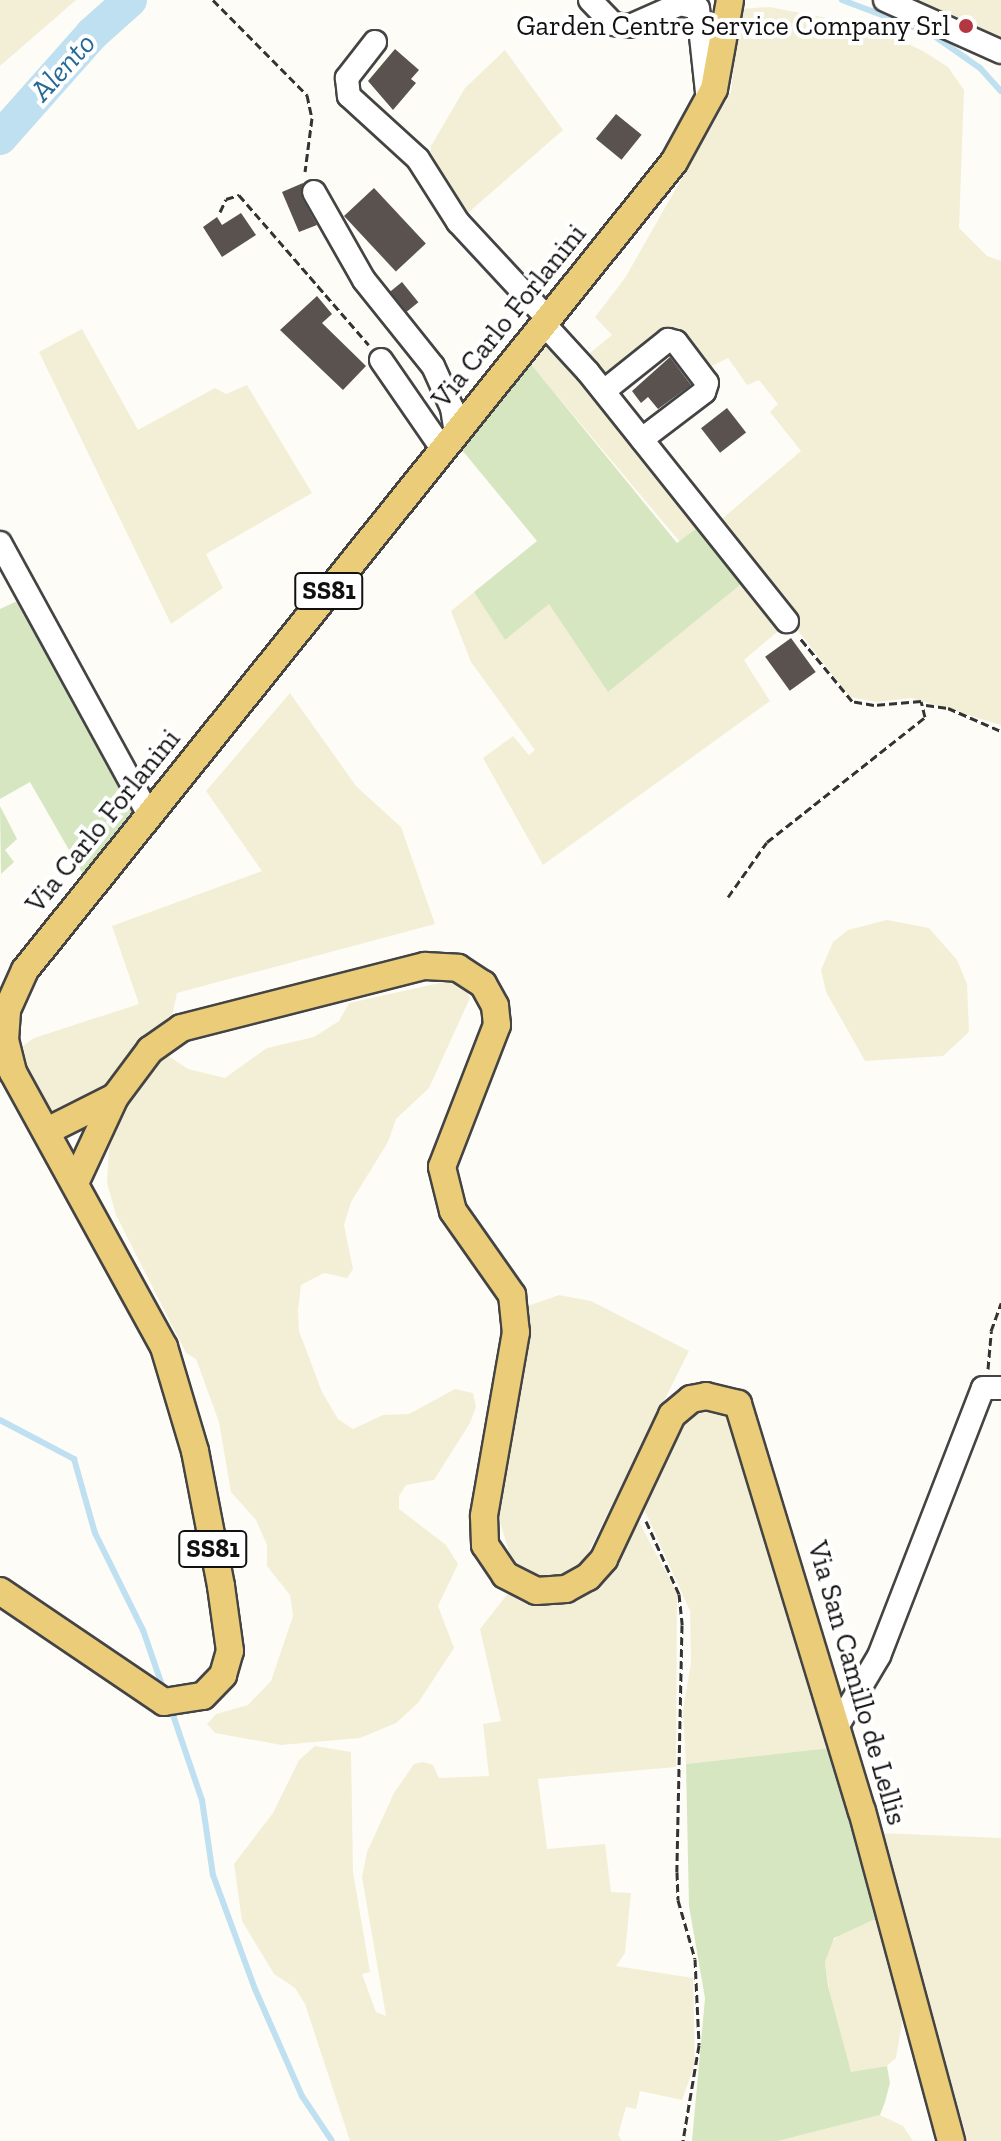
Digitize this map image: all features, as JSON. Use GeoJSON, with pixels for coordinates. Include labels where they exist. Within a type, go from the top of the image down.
{"type":"FeatureCollection","features":[{"type":"Feature","properties":{"kind":"main road","name":"Via Carlo Forlanini"},"geometry":{"type":"LineString","coordinates":[[0,1591],[164,1702],[203,1696],[229,1661],[195,1451],[164,1347],[76,1181],[13,1072],[5,1040],[7,1010],[25,970],[674,162],[708,103],[722,64],[730,0]]}},
{"type":"Feature","properties":{"kind":"main road","name":"Via San Camillo de Lellis"},"geometry":{"type":"LineString","coordinates":[[76,1181],[115,1097],[150,1050],[181,1028],[425,966],[447,965],[471,974],[492,997],[497,1025],[446,1147],[443,1176],[453,1211],[512,1295],[516,1332],[484,1516],[485,1545],[495,1564],[515,1583],[536,1591],[566,1589],[588,1577],[604,1559],[680,1406],[706,1396],[738,1404],[837,1727],[951,2141]]}},
{"type":"Feature","properties":{"kind":"main road","name":"Via San Camillo de Lellis"},"geometry":{"type":"LineString","coordinates":[[47,1131],[115,1097]]}},
{"type":"Feature","properties":{"kind":"lane"},"geometry":{"type":"LineString","coordinates":[[590,0],[613,24],[630,26],[680,4],[698,8],[708,103]]}},
{"type":"Feature","properties":{"kind":"lane"},"geometry":{"type":"LineString","coordinates":[[885,0],[1001,52]]}},
{"type":"Feature","properties":{"kind":"lane"},"geometry":{"type":"LineString","coordinates":[[375,42],[347,78],[349,96],[418,159],[458,222],[604,391],[787,621]]}},
{"type":"Feature","properties":{"kind":"lane"},"geometry":{"type":"LineString","coordinates":[[314,192],[364,280],[433,366],[452,408],[449,442]]}},
{"type":"Feature","properties":{"kind":"lane"},"geometry":{"type":"LineString","coordinates":[[604,391],[668,340],[676,342],[707,383],[704,392],[642,439]]}},
{"type":"Feature","properties":{"kind":"lane"},"geometry":{"type":"LineString","coordinates":[[381,360],[449,442]]}},
{"type":"Feature","properties":{"kind":"lane"},"geometry":{"type":"LineString","coordinates":[[0,543],[149,815]]}},
{"type":"Feature","properties":{"kind":"lane"},"geometry":{"type":"LineString","coordinates":[[837,1727],[879,1656],[992,1388]]}},
{"type":"Feature","properties":{"kind":"path"},"geometry":{"type":"LineString","coordinates":[[213,0],[307,95],[312,118],[304,167],[314,192]]}},
{"type":"Feature","properties":{"kind":"path"},"geometry":{"type":"LineString","coordinates":[[220,212],[226,199],[239,195],[381,360]]}},
{"type":"Feature","properties":{"kind":"path"},"geometry":{"type":"LineString","coordinates":[[787,621],[852,701],[948,708],[1001,731]]}},
{"type":"Feature","properties":{"kind":"path"},"geometry":{"type":"LineString","coordinates":[[728,897],[767,842],[912,730],[925,717],[926,705]]}},
{"type":"Feature","properties":{"kind":"path"},"geometry":{"type":"LineString","coordinates":[[992,1388],[994,1316],[1001,1303]]}},
{"type":"Feature","properties":{"kind":"path"},"geometry":{"type":"LineString","coordinates":[[633,1497],[679,1594],[683,1654],[677,1702],[677,1886],[695,1959],[699,2045],[683,2141]]}},
{"type":"Feature","properties":{"kind":"shaded area"},"geometry":{"type":"Polygon","coordinates":[[[0,0],[76,0],[0,66],[0,0]]]}},
{"type":"Feature","properties":{"kind":"shaded area","name":"Garden Centre Service Company Srl"},"geometry":{"type":"Polygon","coordinates":[[[873,0],[1001,0],[1001,64],[897,10],[873,0]]]}},
{"type":"Feature","properties":{"kind":"shaded area"},"geometry":{"type":"Polygon","coordinates":[[[769,7],[870,26],[923,51],[948,67],[964,90],[959,228],[987,256],[1001,261],[1001,725],[911,698],[877,702],[850,697],[715,525],[801,451],[770,412],[778,404],[759,380],[747,385],[728,358],[706,369],[677,328],[605,383],[584,358],[612,335],[595,317],[625,278],[731,92],[740,9],[769,7]]]}},
{"type":"Feature","properties":{"kind":"shaded area"},"geometry":{"type":"Polygon","coordinates":[[[505,50],[563,130],[462,218],[429,164],[431,146],[465,88],[505,50]]]}},
{"type":"Feature","properties":{"kind":"shaded area"},"geometry":{"type":"Polygon","coordinates":[[[82,329],[138,430],[215,388],[226,394],[247,385],[312,493],[206,554],[223,588],[171,624],[39,352],[82,329]]]}},
{"type":"Feature","properties":{"kind":"shaded area"},"geometry":{"type":"Polygon","coordinates":[[[551,337],[706,522],[681,543],[526,358],[551,337]]]}},
{"type":"Feature","properties":{"kind":"shaded area"},"geometry":{"type":"Polygon","coordinates":[[[746,580],[783,627],[744,660],[770,701],[543,865],[483,758],[513,736],[529,755],[535,750],[471,662],[451,611],[474,592],[505,640],[548,604],[746,580]]]}},
{"type":"Feature","properties":{"kind":"shaded area"},"geometry":{"type":"Polygon","coordinates":[[[290,693],[356,786],[401,827],[435,924],[177,993],[173,1012],[114,1087],[53,1114],[32,1086],[23,1046],[34,1038],[139,1004],[112,926],[262,871],[206,791],[290,693]]]}},
{"type":"Feature","properties":{"kind":"shaded area"},"geometry":{"type":"Polygon","coordinates":[[[887,920],[929,928],[957,960],[967,984],[969,1032],[943,1056],[865,1061],[826,992],[821,970],[833,942],[848,930],[887,920]]]}},
{"type":"Feature","properties":{"kind":"shaded area"},"geometry":{"type":"Polygon","coordinates":[[[444,982],[463,985],[470,998],[429,1088],[396,1119],[388,1142],[351,1202],[344,1225],[353,1269],[347,1278],[324,1273],[301,1285],[298,1310],[299,1331],[322,1392],[338,1419],[353,1429],[383,1415],[409,1414],[455,1389],[473,1393],[476,1407],[470,1423],[434,1480],[406,1485],[399,1496],[399,1509],[446,1545],[458,1564],[438,1606],[454,1648],[418,1703],[396,1723],[360,1738],[281,1745],[215,1733],[207,1724],[216,1714],[248,1705],[271,1681],[293,1616],[290,1595],[267,1566],[267,1545],[256,1520],[231,1492],[219,1422],[196,1359],[186,1353],[116,1215],[107,1183],[109,1148],[135,1084],[167,1055],[188,1069],[225,1078],[267,1048],[314,1037],[339,1021],[349,1003],[444,982]]]}},
{"type":"Feature","properties":{"kind":"shaded area"},"geometry":{"type":"Polygon","coordinates":[[[559,1295],[591,1301],[689,1351],[583,1563],[558,1580],[540,1581],[513,1565],[497,1512],[528,1306],[559,1295]]]}},
{"type":"Feature","properties":{"kind":"shaded area"},"geometry":{"type":"Polygon","coordinates":[[[687,1408],[736,1408],[830,1748],[686,1764],[683,1711],[691,1662],[690,1611],[640,1500],[687,1408]]]}},
{"type":"Feature","properties":{"kind":"shaded area"},"geometry":{"type":"Polygon","coordinates":[[[638,1520],[677,1593],[676,1767],[538,1779],[547,1849],[605,1844],[611,1892],[631,1893],[625,1953],[616,1966],[693,1978],[695,2064],[682,2100],[640,2091],[636,2109],[626,2107],[618,2135],[622,2141],[350,2141],[305,2004],[295,1988],[274,1974],[242,1921],[234,1864],[273,1813],[299,1760],[315,1746],[351,1752],[353,1872],[370,1972],[362,1974],[376,2012],[386,2016],[362,1877],[367,1852],[394,1793],[414,1764],[423,1762],[433,1765],[439,1778],[489,1776],[483,1724],[501,1721],[480,1629],[509,1592],[569,1600],[590,1594],[619,1557],[638,1520]]]}},
{"type":"Feature","properties":{"kind":"shaded area"},"geometry":{"type":"Polygon","coordinates":[[[879,1833],[1001,1838],[1001,2141],[968,2141],[879,1833]]]}},
{"type":"Feature","properties":{"kind":"shaded area"},"geometry":{"type":"Polygon","coordinates":[[[873,1920],[885,1923],[906,2000],[896,2058],[887,2066],[851,2073],[834,2022],[825,1962],[829,1945],[843,1930],[873,1920]]]}},
{"type":"Feature","properties":{"kind":"shaded area"},"geometry":{"type":"Polygon","coordinates":[[[880,2115],[903,2126],[913,2141],[778,2141],[880,2115]]]}},
{"type":"Feature","properties":{"kind":"green space"},"geometry":{"type":"Polygon","coordinates":[[[530,363],[677,543],[705,522],[746,580],[608,692],[549,604],[505,640],[474,592],[537,541],[462,450],[530,363]]]}},
{"type":"Feature","properties":{"kind":"green space"},"geometry":{"type":"Polygon","coordinates":[[[26,597],[145,813],[88,883],[30,782],[0,799],[0,609],[26,597]]]}},
{"type":"Feature","properties":{"kind":"green space"},"geometry":{"type":"Polygon","coordinates":[[[0,806],[17,839],[5,850],[14,862],[1,874],[0,806]]]}},
{"type":"Feature","properties":{"kind":"green space"},"geometry":{"type":"Polygon","coordinates":[[[830,1748],[885,1923],[873,1920],[834,1938],[825,1962],[828,1986],[851,2072],[887,2066],[890,2083],[885,2102],[880,2115],[778,2141],[692,2141],[705,1998],[689,1906],[686,1764],[830,1748]]]}},
{"type":"Feature","properties":{"kind":"building"},"geometry":{"type":"Polygon","coordinates":[[[395,49],[419,70],[411,79],[416,83],[393,110],[368,81],[395,49]]]}},
{"type":"Feature","properties":{"kind":"building"},"geometry":{"type":"Polygon","coordinates":[[[616,114],[642,135],[622,160],[596,139],[616,114]]]}},
{"type":"Feature","properties":{"kind":"building"},"geometry":{"type":"Polygon","coordinates":[[[303,183],[302,198],[317,225],[299,232],[282,192],[303,183]]]}},
{"type":"Feature","properties":{"kind":"building"},"geometry":{"type":"Polygon","coordinates":[[[374,188],[426,244],[396,272],[344,216],[374,188]]]}},
{"type":"Feature","properties":{"kind":"building"},"geometry":{"type":"Polygon","coordinates":[[[241,213],[256,235],[222,257],[203,227],[217,217],[222,225],[241,213]]]}},
{"type":"Feature","properties":{"kind":"building"},"geometry":{"type":"Polygon","coordinates":[[[402,282],[418,302],[407,312],[390,291],[402,282]]]}},
{"type":"Feature","properties":{"kind":"building"},"geometry":{"type":"Polygon","coordinates":[[[317,296],[332,314],[322,323],[366,366],[343,390],[280,330],[317,296]]]}},
{"type":"Feature","properties":{"kind":"building"},"geometry":{"type":"Polygon","coordinates":[[[670,357],[691,385],[658,409],[648,397],[641,403],[632,391],[670,357]]]}},
{"type":"Feature","properties":{"kind":"building"},"geometry":{"type":"Polygon","coordinates":[[[727,408],[746,432],[720,453],[701,428],[727,408]]]}},
{"type":"Feature","properties":{"kind":"building"},"geometry":{"type":"Polygon","coordinates":[[[791,638],[816,672],[790,691],[765,657],[791,638]]]}},
{"type":"Feature","properties":{"kind":"waterway","name":"Alento"},"geometry":{"type":"LineString","coordinates":[[0,138],[92,34],[130,0]]}},
{"type":"Feature","properties":{"kind":"waterway"},"geometry":{"type":"LineString","coordinates":[[842,0],[930,33],[980,68],[1001,91]]}},
{"type":"Feature","properties":{"kind":"waterway"},"geometry":{"type":"LineString","coordinates":[[0,1420],[74,1459],[95,1533],[143,1630],[163,1688]]}},
{"type":"Feature","properties":{"kind":"waterway"},"geometry":{"type":"LineString","coordinates":[[173,1715],[202,1800],[213,1875],[255,1989],[302,2096],[332,2141]]}},
{"type":"Feature","properties":{"kind":"place","name":"Garden Centre Service Company Srl"},"geometry":{"type":"Point","coordinates":[966,26]}}]}
